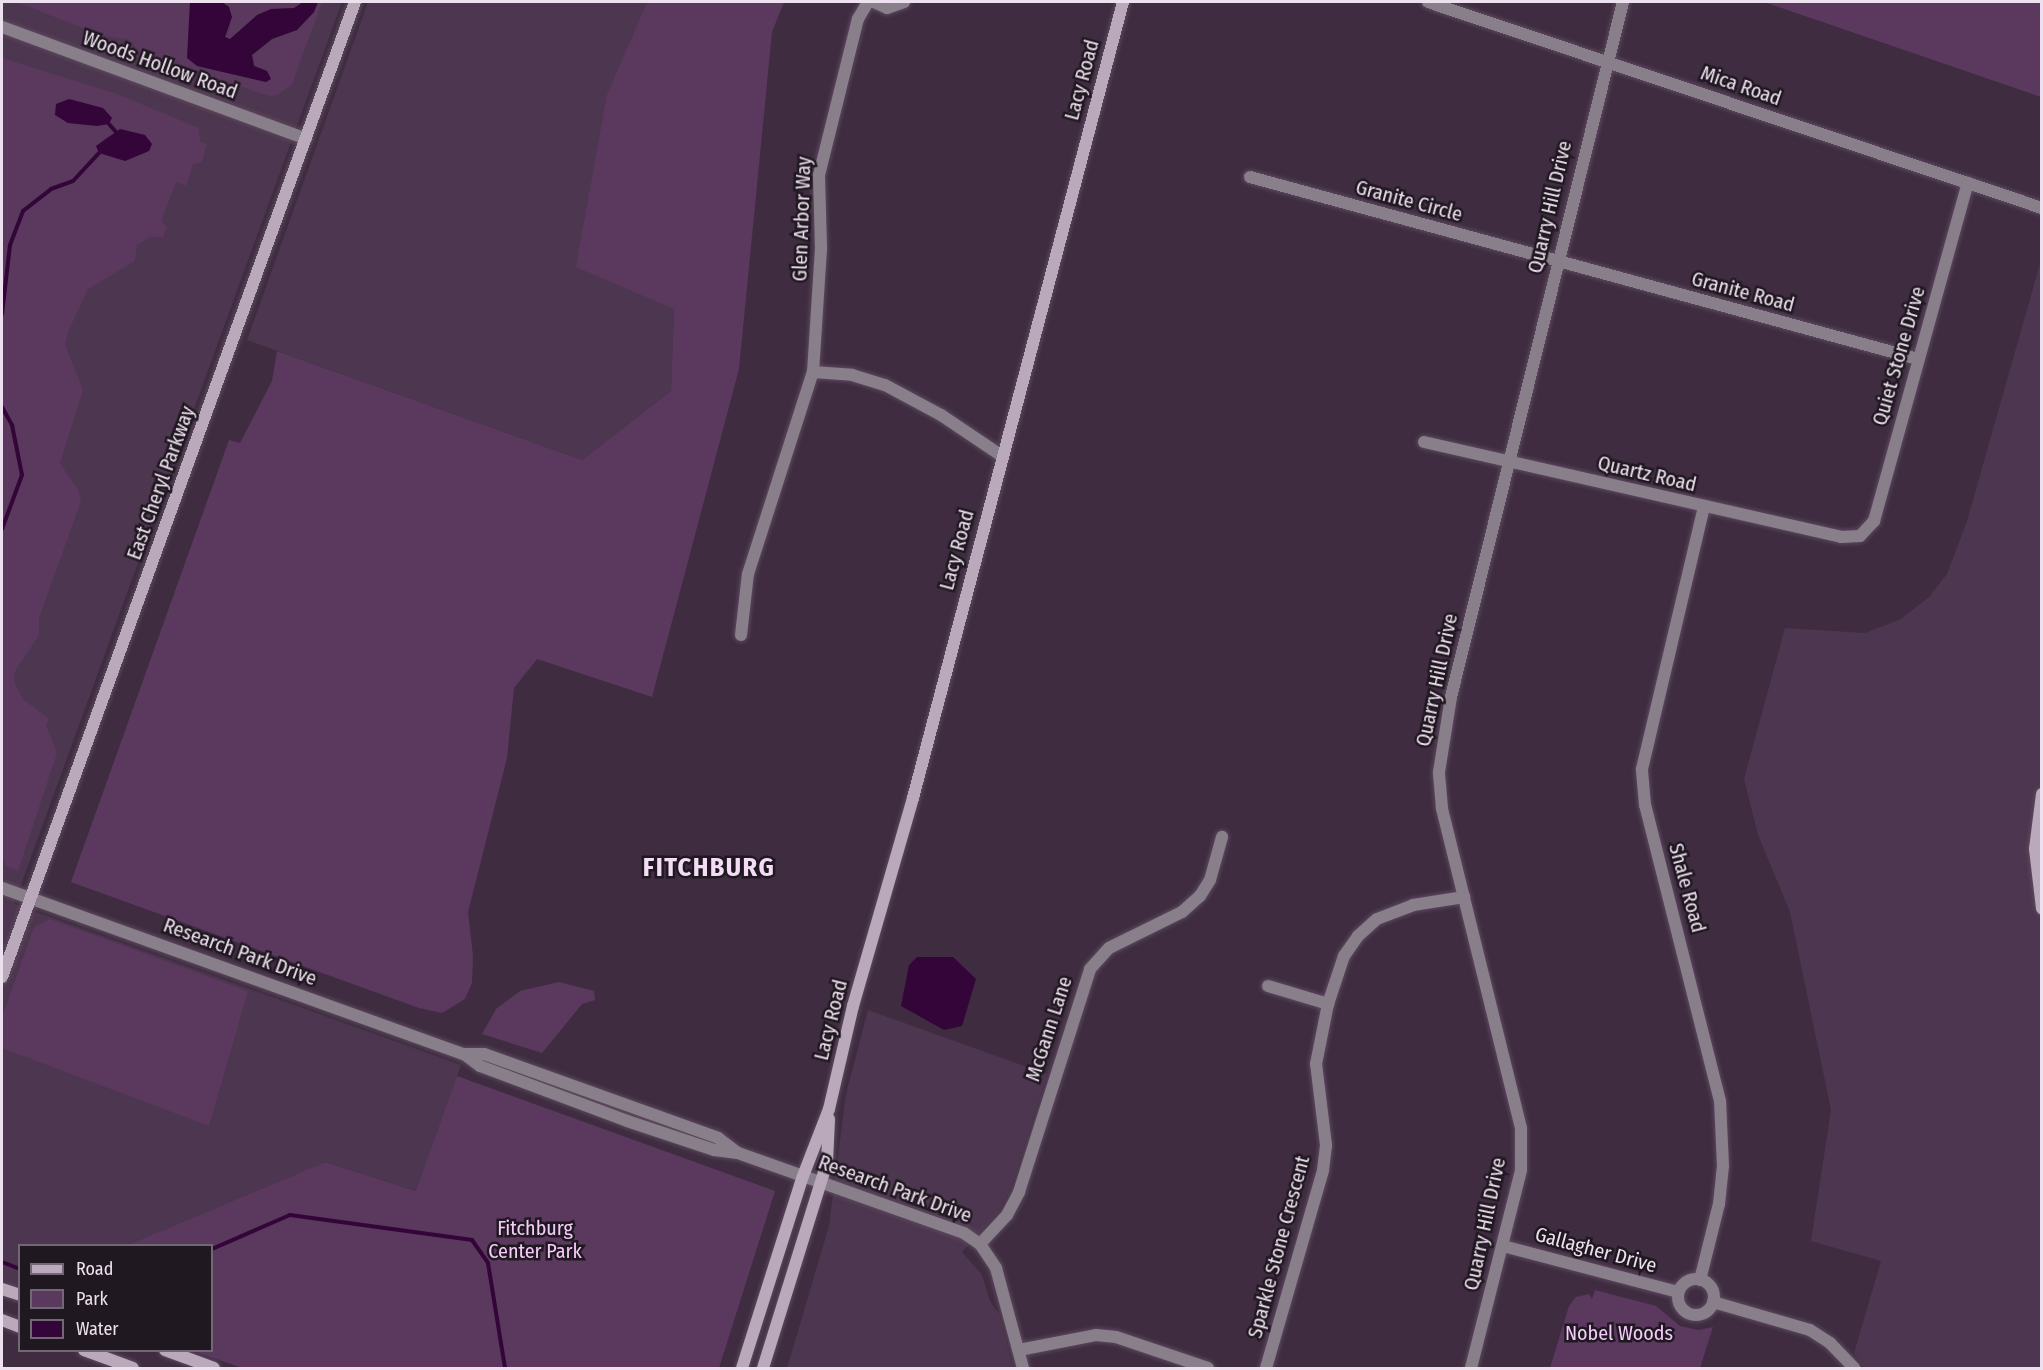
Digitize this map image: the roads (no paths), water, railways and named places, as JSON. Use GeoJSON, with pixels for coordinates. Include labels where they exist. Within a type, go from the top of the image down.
{"type":"FeatureCollection","features":[{"type":"Feature","properties":{"kind":"main road","name":"East Cheryl Parkway"},"geometry":{"type":"LineString","coordinates":[[2,977],[355,2]]}},
{"type":"Feature","properties":{"kind":"main road","name":"Lacy Road"},"geometry":{"type":"LineString","coordinates":[[763,1368],[827,1162],[830,1109],[853,1006],[1123,2]]}},
{"type":"Feature","properties":{"kind":"main road"},"geometry":{"type":"LineString","coordinates":[[2042,794],[2035,849],[2042,909]]}},
{"type":"Feature","properties":{"kind":"main road","name":"Lacy Road"},"geometry":{"type":"LineString","coordinates":[[742,1368],[803,1176],[830,1109]]}},
{"type":"Feature","properties":{"kind":"main road"},"geometry":{"type":"LineString","coordinates":[[2,1289],[18,1294]]}},
{"type":"Feature","properties":{"kind":"main road"},"geometry":{"type":"LineString","coordinates":[[2,1320],[18,1326]]}},
{"type":"Feature","properties":{"kind":"main road"},"geometry":{"type":"LineString","coordinates":[[89,1352],[133,1368]]}},
{"type":"Feature","properties":{"kind":"main road"},"geometry":{"type":"LineString","coordinates":[[170,1352],[214,1368]]}},
{"type":"Feature","properties":{"kind":"street","name":"Glen Arbor Way"},"geometry":{"type":"LineString","coordinates":[[741,635],[748,573],[813,372],[821,248],[819,175],[858,19],[868,2]]}},
{"type":"Feature","properties":{"kind":"street"},"geometry":{"type":"LineString","coordinates":[[874,2],[887,8],[904,2]]}},
{"type":"Feature","properties":{"kind":"street","name":"Mica Road"},"geometry":{"type":"LineString","coordinates":[[1428,2],[2042,208]]}},
{"type":"Feature","properties":{"kind":"street","name":"Quarry Hill Drive"},"geometry":{"type":"LineString","coordinates":[[1471,1368],[1521,1170],[1521,1128],[1442,808],[1439,772],[1451,697],[1605,61],[1623,2]]}},
{"type":"Feature","properties":{"kind":"street","name":"Woods Hollow Road"},"geometry":{"type":"LineString","coordinates":[[2,27],[306,139]]}},
{"type":"Feature","properties":{"kind":"street","name":"Granite Circle"},"geometry":{"type":"LineString","coordinates":[[1250,177],[1557,262]]}},
{"type":"Feature","properties":{"kind":"street","name":"Quiet Stone Drive"},"geometry":{"type":"LineString","coordinates":[[1860,536],[1874,520],[1968,183]]}},
{"type":"Feature","properties":{"kind":"street","name":"Granite Road"},"geometry":{"type":"LineString","coordinates":[[1557,262],[1918,360]]}},
{"type":"Feature","properties":{"kind":"street"},"geometry":{"type":"LineString","coordinates":[[813,372],[852,375],[885,385],[1002,456]]}},
{"type":"Feature","properties":{"kind":"street","name":"Quartz Road"},"geometry":{"type":"LineString","coordinates":[[1424,442],[1840,537],[1860,536]]}},
{"type":"Feature","properties":{"kind":"street","name":"Shale Road"},"geometry":{"type":"LineString","coordinates":[[1700,1280],[1719,1204],[1723,1166],[1720,1101],[1645,805],[1642,769],[1704,507]]}},
{"type":"Feature","properties":{"kind":"street","name":"McGann Lane"},"geometry":{"type":"LineString","coordinates":[[980,1244],[1007,1215],[1019,1192],[1090,969],[1109,948],[1182,912],[1200,896],[1210,880],[1222,837]]}},
{"type":"Feature","properties":{"kind":"street","name":"Research Park Drive"},"geometry":{"type":"LineString","coordinates":[[2,888],[464,1054],[484,1054],[675,1122],[718,1138],[738,1153],[950,1226],[980,1244],[1001,1281],[1023,1368]]}},
{"type":"Feature","properties":{"kind":"street","name":"Sparkle Stone Crescent"},"geometry":{"type":"LineString","coordinates":[[1266,1368],[1323,1170],[1326,1145],[1316,1064],[1328,1004],[1344,956],[1358,936],[1377,919],[1413,905],[1464,897]]}},
{"type":"Feature","properties":{"kind":"street"},"geometry":{"type":"LineString","coordinates":[[1268,986],[1328,1004]]}},
{"type":"Feature","properties":{"kind":"street","name":"Gallagher Drive"},"geometry":{"type":"LineString","coordinates":[[1503,1246],[1678,1292]]}},
{"type":"Feature","properties":{"kind":"street"},"geometry":{"type":"LineString","coordinates":[[1700,1280],[1710,1287],[1713,1302],[1705,1312],[1688,1313],[1679,1304],[1678,1292],[1685,1282],[1700,1280]]}},
{"type":"Feature","properties":{"kind":"street"},"geometry":{"type":"LineString","coordinates":[[1713,1302],[1810,1330],[1830,1342],[1854,1368]]}},
{"type":"Feature","properties":{"kind":"street"},"geometry":{"type":"LineString","coordinates":[[1019,1350],[1096,1335],[1116,1337],[1208,1368]]}},
{"type":"Feature","properties":{"kind":"water"},"geometry":{"type":"Polygon","coordinates":[[[190,2],[222,2],[229,7],[232,17],[225,37],[230,39],[257,15],[271,9],[294,8],[303,2],[318,2],[314,12],[297,30],[272,39],[252,55],[254,66],[267,71],[271,79],[266,82],[197,66],[187,58],[190,2]]]}},
{"type":"Feature","properties":{"kind":"water"},"geometry":{"type":"Polygon","coordinates":[[[69,99],[103,108],[112,118],[109,124],[97,126],[68,123],[55,115],[56,104],[69,99]]]}},
{"type":"Feature","properties":{"kind":"water"},"geometry":{"type":"Polygon","coordinates":[[[120,129],[145,135],[152,144],[149,151],[125,161],[99,153],[96,146],[120,129]]]}},
{"type":"Feature","properties":{"kind":"water"},"geometry":{"type":"Polygon","coordinates":[[[917,957],[953,957],[976,979],[962,1026],[944,1030],[901,1006],[909,965],[917,957]]]}},
{"type":"Feature","properties":{"kind":"waterway"},"geometry":{"type":"LineString","coordinates":[[109,124],[116,132]]}},
{"type":"Feature","properties":{"kind":"waterway"},"geometry":{"type":"LineString","coordinates":[[2,314],[10,245],[23,211],[51,189],[73,181],[99,153]]}},
{"type":"Feature","properties":{"kind":"waterway"},"geometry":{"type":"LineString","coordinates":[[2,407],[12,425],[22,475],[2,529]]}},
{"type":"Feature","properties":{"kind":"waterway"},"geometry":{"type":"LineString","coordinates":[[213,1249],[290,1215],[472,1240],[488,1263],[505,1368]]}},
{"type":"Feature","properties":{"kind":"waterway"},"geometry":{"type":"LineString","coordinates":[[2,1262],[18,1268]]}},
{"type":"Feature","properties":{"kind":"district","name":"FITCHBURG"},"geometry":{"type":"Point","coordinates":[709,868]}},
{"type":"Feature","properties":{"kind":"park label","name":"Fitchburg Center Park"},"geometry":{"type":"Point","coordinates":[535,1240]}},
{"type":"Feature","properties":{"kind":"park label","name":"Nobel Woods"},"geometry":{"type":"Point","coordinates":[1619,1333]}}]}
